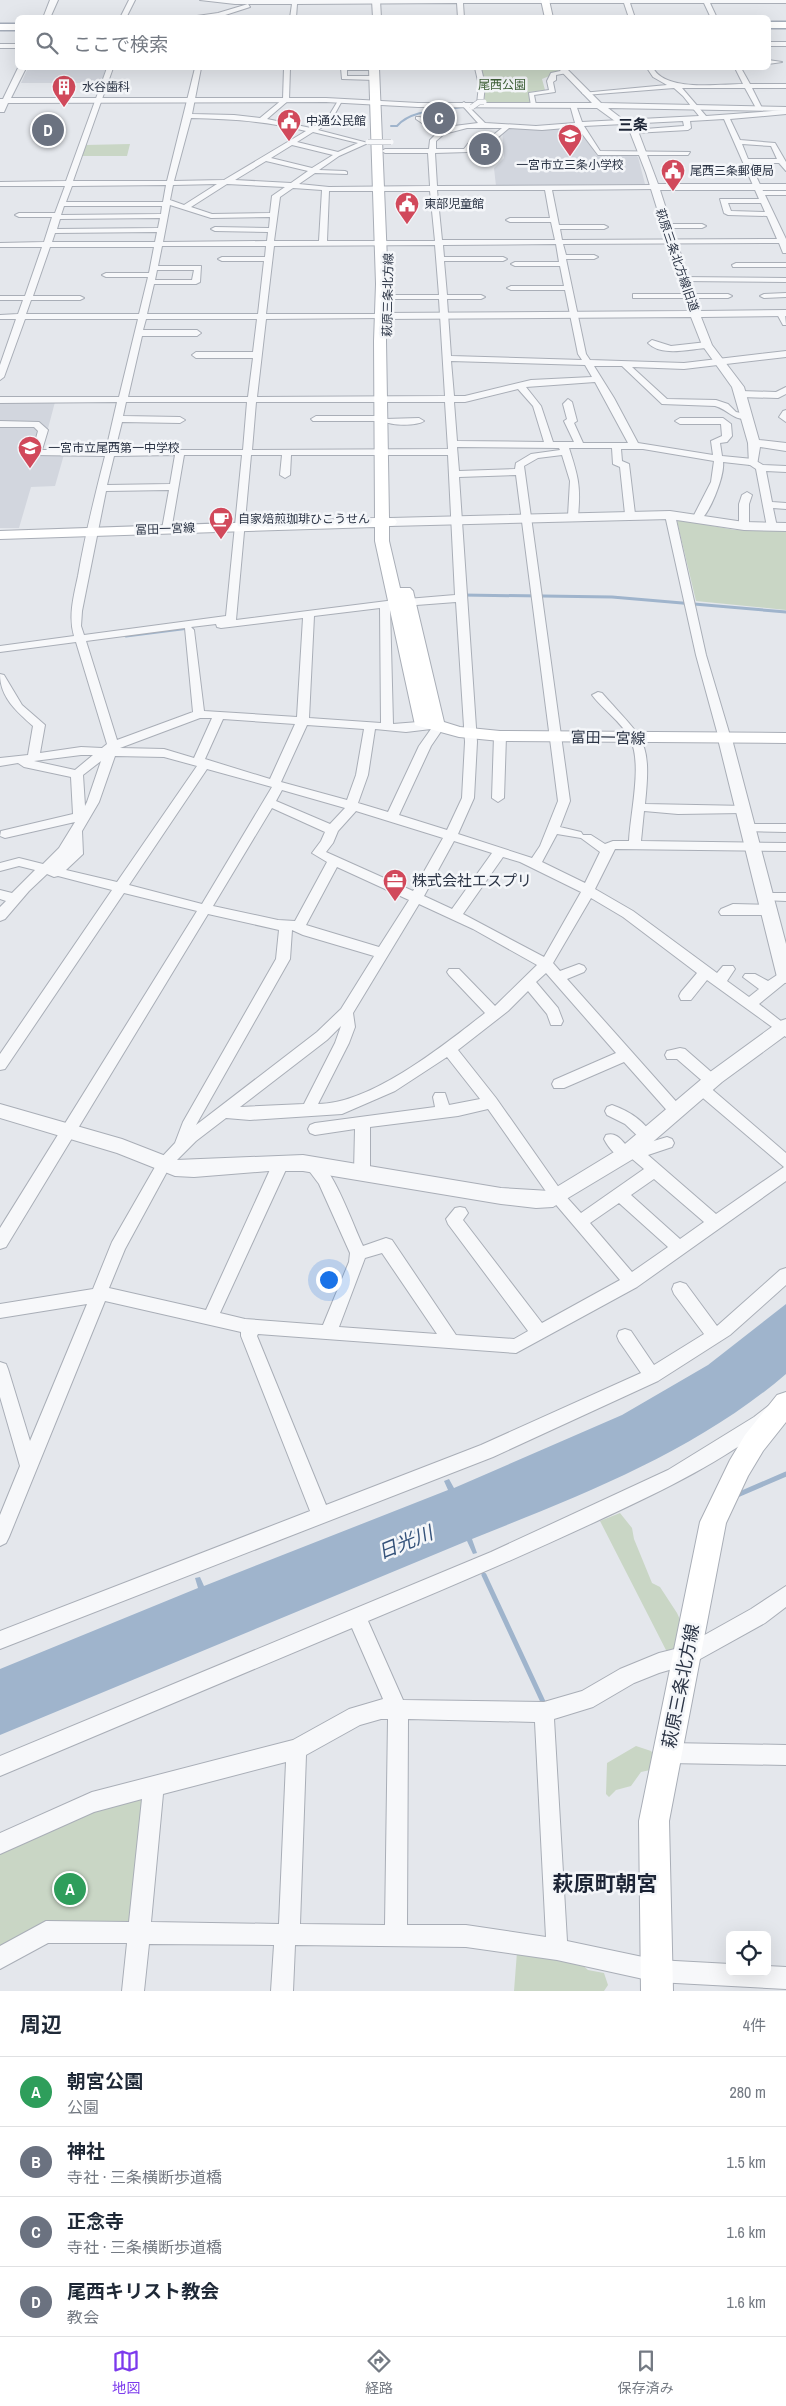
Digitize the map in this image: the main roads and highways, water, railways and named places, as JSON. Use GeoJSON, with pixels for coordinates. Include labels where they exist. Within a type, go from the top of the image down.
{"type":"FeatureCollection","features":[{"type":"Feature","properties":{"kind":"main road"},"geometry":{"type":"LineString","coordinates":[[545,1],[548,15]]}},
{"type":"Feature","properties":{"kind":"main road"},"geometry":{"type":"LineString","coordinates":[[771,24],[786,24]]}},
{"type":"Feature","properties":{"kind":"main road"},"geometry":{"type":"LineString","coordinates":[[0,26],[15,26]]}},
{"type":"Feature","properties":{"kind":"main road","name":"萩原三条北方線"},"geometry":{"type":"LineString","coordinates":[[383,70],[377,144],[383,188],[385,452],[388,513],[385,522]]}},
{"type":"Feature","properties":{"kind":"main road","name":"萩原三条北方線"},"geometry":{"type":"LineString","coordinates":[[375,71],[380,103]]}},
{"type":"Feature","properties":{"kind":"main road","name":"萩原三条北方線"},"geometry":{"type":"LineString","coordinates":[[383,239],[389,297],[384,316]]}},
{"type":"Feature","properties":{"kind":"main road","name":"冨田一宮線"},"geometry":{"type":"LineString","coordinates":[[0,535],[385,522]]}},
{"type":"Feature","properties":{"kind":"main road","name":"富田一宮線"},"geometry":{"type":"LineString","coordinates":[[385,522],[385,563],[396,604],[421,721],[459,732],[500,736],[786,738]]}},
{"type":"Feature","properties":{"kind":"main road","name":"萩原三条北方線"},"geometry":{"type":"LineString","coordinates":[[657,1981],[654,1821],[713,1522],[739,1468],[754,1443],[786,1402]]}},
{"type":"Feature","properties":{"kind":"water","name":"日光川"},"geometry":{"type":"Polygon","coordinates":[[[786,1304],[786,1374],[751,1402],[676,1449],[596,1488],[472,1539],[477,1553],[473,1554],[467,1541],[0,1735],[0,1669],[198,1588],[195,1578],[200,1577],[204,1586],[448,1490],[444,1481],[449,1479],[454,1488],[622,1415],[708,1365],[786,1304]]]}},
{"type":"Feature","properties":{"kind":"waterway"},"geometry":{"type":"LineString","coordinates":[[391,126],[397,126],[411,116],[462,107]]}},
{"type":"Feature","properties":{"kind":"waterway"},"geometry":{"type":"LineString","coordinates":[[462,595],[612,597],[786,612]]}},
{"type":"Feature","properties":{"kind":"waterway"},"geometry":{"type":"LineString","coordinates":[[126,636],[189,628]]}},
{"type":"Feature","properties":{"kind":"waterway"},"geometry":{"type":"LineString","coordinates":[[735,1496],[786,1474]]}},
{"type":"Feature","properties":{"kind":"waterway"},"geometry":{"type":"LineString","coordinates":[[484,1575],[544,1704],[547,1703]]}},
{"type":"Feature","properties":{"kind":"place","name":"水谷歯科"},"geometry":{"type":"Point","coordinates":[64,108]}},
{"type":"Feature","properties":{"kind":"place","name":"正念寺"},"geometry":{"type":"Point","coordinates":[439,118]}},
{"type":"Feature","properties":{"kind":"place","name":"尾西キリスト教会"},"geometry":{"type":"Point","coordinates":[48,130]}},
{"type":"Feature","properties":{"kind":"place","name":"中通公民館"},"geometry":{"type":"Point","coordinates":[289,142]}},
{"type":"Feature","properties":{"kind":"place","name":"神社"},"geometry":{"type":"Point","coordinates":[485,149]}},
{"type":"Feature","properties":{"kind":"place","name":"一宮市立三条小学校"},"geometry":{"type":"Point","coordinates":[570,157]}},
{"type":"Feature","properties":{"kind":"place","name":"尾西三条郵便局"},"geometry":{"type":"Point","coordinates":[673,192]}},
{"type":"Feature","properties":{"kind":"place","name":"東部児童館"},"geometry":{"type":"Point","coordinates":[407,225]}},
{"type":"Feature","properties":{"kind":"place","name":"一宮市立尾西第一中学校"},"geometry":{"type":"Point","coordinates":[30,469]}},
{"type":"Feature","properties":{"kind":"place","name":"自家焙煎珈琲ひこうせん"},"geometry":{"type":"Point","coordinates":[221,540]}},
{"type":"Feature","properties":{"kind":"place","name":"株式会社エスプリ"},"geometry":{"type":"Point","coordinates":[395,902]}},
{"type":"Feature","properties":{"kind":"place","name":"朝宮公園"},"geometry":{"type":"Point","coordinates":[70,1889]}},
{"type":"Feature","properties":{"kind":"district","name":"三条"},"geometry":{"type":"Point","coordinates":[633,125]}},
{"type":"Feature","properties":{"kind":"district","name":"萩原町朝宮"},"geometry":{"type":"Point","coordinates":[605,1884]}},
{"type":"Feature","properties":{"kind":"park label","name":"尾西公園"},"geometry":{"type":"Point","coordinates":[502,85]}}]}
